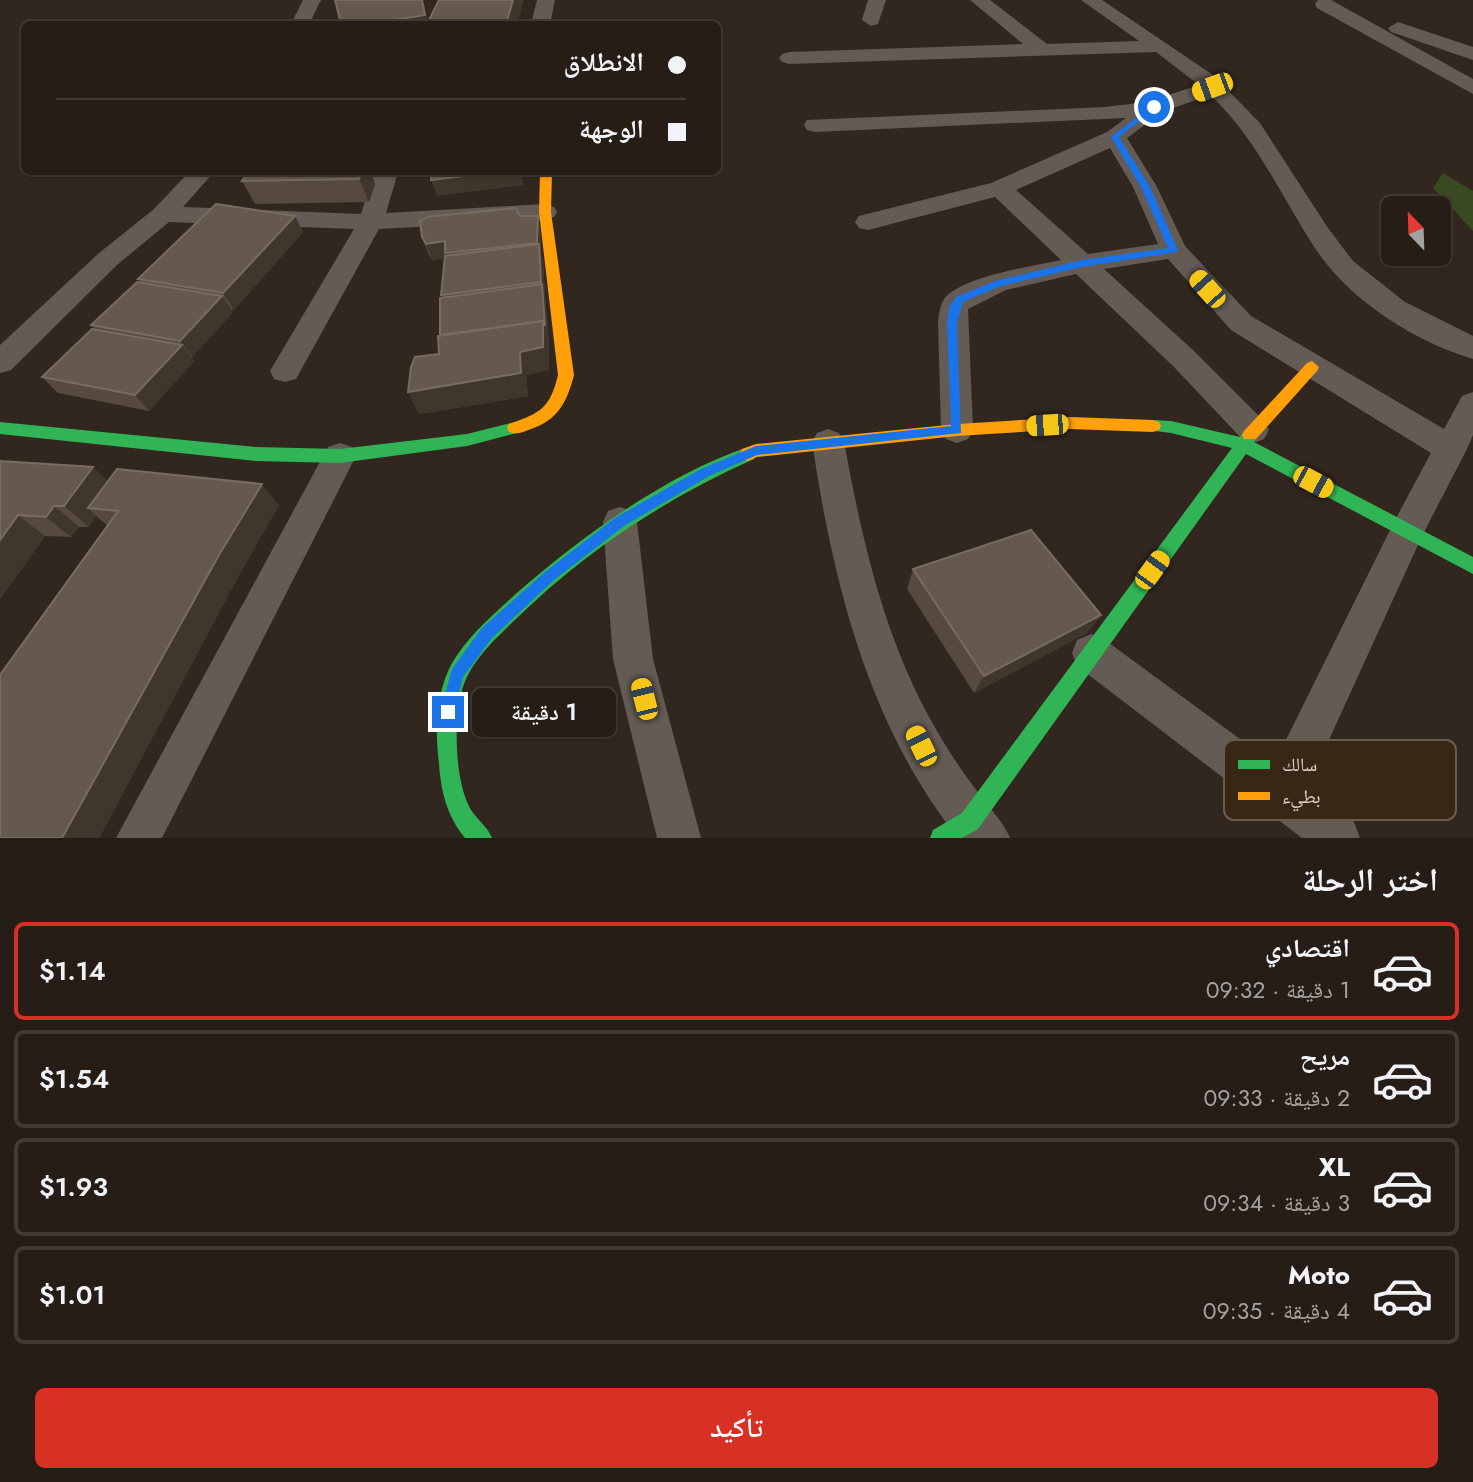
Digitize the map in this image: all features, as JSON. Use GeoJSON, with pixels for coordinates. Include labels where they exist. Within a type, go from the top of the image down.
{"type":"FeatureCollection","features":[{"type":"Feature","properties":{"kind":"street"},"geometry":{"type":"LineString","coordinates":[[302,21],[312,0]]}},
{"type":"Feature","properties":{"kind":"street"},"geometry":{"type":"LineString","coordinates":[[542,21],[546,0]]}},
{"type":"Feature","properties":{"kind":"street"},"geometry":{"type":"LineString","coordinates":[[871,20],[878,0]]}},
{"type":"Feature","properties":{"kind":"street"},"geometry":{"type":"LineString","coordinates":[[979,0],[1040,48]]}},
{"type":"Feature","properties":{"kind":"street"},"geometry":{"type":"LineString","coordinates":[[1090,0],[1159,46],[1212,87],[1239,112],[1332,252],[1363,284],[1430,330],[1473,348]]}},
{"type":"Feature","properties":{"kind":"street"},"geometry":{"type":"LineString","coordinates":[[1319,2],[1473,54]]}},
{"type":"Feature","properties":{"kind":"street"},"geometry":{"type":"LineString","coordinates":[[1319,2],[1473,88]]}},
{"type":"Feature","properties":{"kind":"street"},"geometry":{"type":"LineString","coordinates":[[789,58],[1159,46]]}},
{"type":"Feature","properties":{"kind":"street"},"geometry":{"type":"LineString","coordinates":[[815,125],[1105,114],[1154,107],[1212,87]]}},
{"type":"Feature","properties":{"kind":"street"},"geometry":{"type":"LineString","coordinates":[[868,222],[1000,188],[1115,137],[1154,107]]}},
{"type":"Feature","properties":{"kind":"street"},"geometry":{"type":"LineString","coordinates":[[1115,137],[1145,187],[1174,250],[1217,301],[1241,323],[1451,449]]}},
{"type":"Feature","properties":{"kind":"street"},"geometry":{"type":"LineString","coordinates":[[0,362],[108,259],[163,214],[199,175]]}},
{"type":"Feature","properties":{"kind":"street"},"geometry":{"type":"LineString","coordinates":[[285,371],[371,222],[385,175]]}},
{"type":"Feature","properties":{"kind":"street"},"geometry":{"type":"LineString","coordinates":[[0,428],[256,454],[340,456],[467,440],[543,418],[561,400],[566,375],[545,212],[546,175]]}},
{"type":"Feature","properties":{"kind":"street"},"geometry":{"type":"LineString","coordinates":[[1000,188],[1184,359],[1248,437],[1407,531],[1473,566]]}},
{"type":"Feature","properties":{"kind":"street"},"geometry":{"type":"LineString","coordinates":[[163,214],[371,222],[545,212]]}},
{"type":"Feature","properties":{"kind":"street"},"geometry":{"type":"LineString","coordinates":[[957,430],[952,323],[954,307],[960,300],[998,283],[1082,264],[1174,250]]}},
{"type":"Feature","properties":{"kind":"street"},"geometry":{"type":"LineString","coordinates":[[828,442],[838,503],[861,599],[882,666],[966,832],[1091,653],[1248,437],[1312,367]]}},
{"type":"Feature","properties":{"kind":"street"},"geometry":{"type":"LineString","coordinates":[[1308,740],[1407,531],[1473,404]]}},
{"type":"Feature","properties":{"kind":"street"},"geometry":{"type":"LineString","coordinates":[[481,838],[470,829],[453,799],[448,757],[448,712],[457,674],[487,633],[549,576],[620,522],[705,472],[756,451],[957,430],[1070,423],[1171,427],[1248,437]]}},
{"type":"Feature","properties":{"kind":"street"},"geometry":{"type":"LineString","coordinates":[[138,838],[340,456]]}},
{"type":"Feature","properties":{"kind":"street"},"geometry":{"type":"LineString","coordinates":[[620,522],[634,659],[679,838]]}},
{"type":"Feature","properties":{"kind":"street"},"geometry":{"type":"LineString","coordinates":[[1091,653],[1224,751]]}},
{"type":"Feature","properties":{"kind":"street"},"geometry":{"type":"LineString","coordinates":[[1315,820],[1338,838]]}},
{"type":"Feature","properties":{"kind":"green space"},"geometry":{"type":"Polygon","coordinates":[[[1443,173],[1473,191],[1473,231],[1451,207],[1451,196],[1440,196],[1433,188],[1443,173]]]}},
{"type":"Feature","properties":{"kind":"building"},"geometry":{"type":"Polygon","coordinates":[[[335,0],[422,0],[425,15],[388,21],[340,21],[335,0]]]}},
{"type":"Feature","properties":{"kind":"building"},"geometry":{"type":"Polygon","coordinates":[[[439,0],[513,0],[507,21],[428,21],[439,0]]]}},
{"type":"Feature","properties":{"kind":"building"},"geometry":{"type":"Polygon","coordinates":[[[246,175],[361,175],[359,179],[242,181],[246,175]]]}},
{"type":"Feature","properties":{"kind":"building"},"geometry":{"type":"Polygon","coordinates":[[[431,175],[471,175],[431,180],[431,175]]]}},
{"type":"Feature","properties":{"kind":"building"},"geometry":{"type":"Polygon","coordinates":[[[216,204],[295,216],[223,293],[138,279],[216,204]]]}},
{"type":"Feature","properties":{"kind":"building"},"geometry":{"type":"Polygon","coordinates":[[[516,208],[520,216],[538,216],[537,243],[445,253],[445,241],[426,244],[422,237],[420,221],[427,217],[516,208]]]}},
{"type":"Feature","properties":{"kind":"building"},"geometry":{"type":"Polygon","coordinates":[[[539,244],[541,282],[441,295],[445,256],[539,244]]]}},
{"type":"Feature","properties":{"kind":"building"},"geometry":{"type":"Polygon","coordinates":[[[137,282],[222,296],[180,341],[91,325],[137,282]]]}},
{"type":"Feature","properties":{"kind":"building"},"geometry":{"type":"Polygon","coordinates":[[[542,284],[545,326],[543,321],[440,335],[440,298],[542,284]]]}},
{"type":"Feature","properties":{"kind":"building"},"geometry":{"type":"Polygon","coordinates":[[[543,321],[543,347],[520,352],[521,373],[408,392],[415,357],[439,354],[438,336],[543,321]]]}},
{"type":"Feature","properties":{"kind":"building"},"geometry":{"type":"Polygon","coordinates":[[[92,329],[182,345],[135,395],[42,377],[92,329]]]}},
{"type":"Feature","properties":{"kind":"building"},"geometry":{"type":"Polygon","coordinates":[[[0,461],[93,467],[64,506],[54,506],[46,517],[18,515],[0,540],[0,461]]]}},
{"type":"Feature","properties":{"kind":"building"},"geometry":{"type":"Polygon","coordinates":[[[117,469],[262,484],[219,555],[62,838],[0,838],[0,675],[118,511],[88,508],[117,469]]]}},
{"type":"Feature","properties":{"kind":"building"},"geometry":{"type":"Polygon","coordinates":[[[1031,530],[1101,615],[984,676],[913,569],[1031,530]]]}},
{"type":"Feature","properties":{"kind":"traffic: fast"},"geometry":{"type":"LineString","coordinates":[[1153,426],[1171,427],[1242,444],[1473,566]]}},
{"type":"Feature","properties":{"kind":"traffic: fast"},"geometry":{"type":"LineString","coordinates":[[0,428],[256,454],[340,456],[467,440],[515,428]]}},
{"type":"Feature","properties":{"kind":"traffic: fast"},"geometry":{"type":"LineString","coordinates":[[941,838],[970,821],[1250,435]]}},
{"type":"Feature","properties":{"kind":"traffic: fast"},"geometry":{"type":"LineString","coordinates":[[481,838],[465,822],[456,804],[447,741],[451,694],[458,673],[470,654],[517,605],[597,539],[685,484],[748,454]]}},
{"type":"Feature","properties":{"kind":"traffic: slow"},"geometry":{"type":"LineString","coordinates":[[515,428],[536,421],[551,411],[560,397],[566,375],[545,212],[546,175]]}},
{"type":"Feature","properties":{"kind":"traffic: slow"},"geometry":{"type":"LineString","coordinates":[[1250,435],[1312,367]]}},
{"type":"Feature","properties":{"kind":"traffic: slow"},"geometry":{"type":"LineString","coordinates":[[748,454],[957,430],[1070,423],[1153,426]]}},
{"type":"Feature","properties":{"kind":"route"},"geometry":{"type":"LineString","coordinates":[[448,712],[457,674],[487,633],[549,576],[620,522],[705,472],[756,451],[957,430],[952,323],[954,307],[960,300],[998,283],[1082,264],[1174,250],[1145,187],[1115,137],[1154,107]]}}]}
